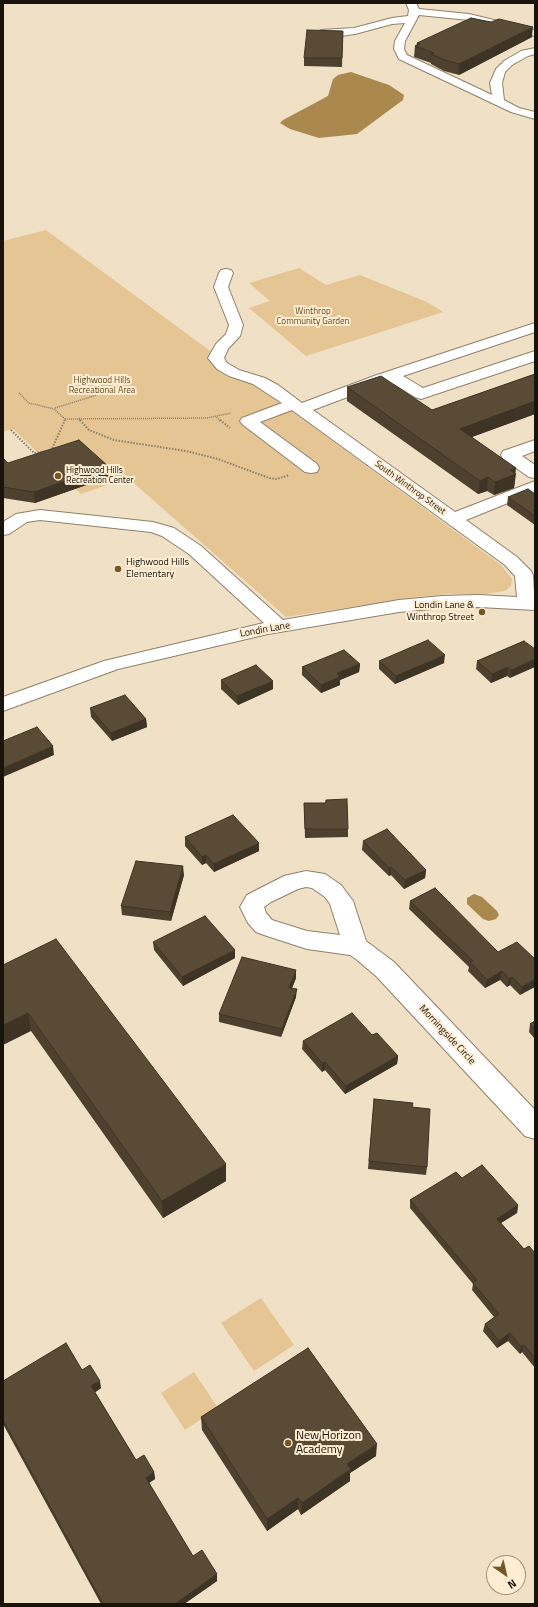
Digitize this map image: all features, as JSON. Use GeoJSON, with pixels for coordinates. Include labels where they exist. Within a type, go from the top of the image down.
{"type":"FeatureCollection","features":[{"type":"Feature","properties":{"kind":"street"},"geometry":{"type":"LineString","coordinates":[[412,12],[400,41],[399,49],[403,57],[515,110],[535,116]]}},
{"type":"Feature","properties":{"kind":"street"},"geometry":{"type":"LineString","coordinates":[[321,32],[355,31],[392,21],[412,12],[469,17],[535,33]]}},
{"type":"Feature","properties":{"kind":"street"},"geometry":{"type":"LineString","coordinates":[[498,102],[496,83],[500,71],[508,63],[526,53],[535,51]]}},
{"type":"Feature","properties":{"kind":"street"},"geometry":{"type":"LineString","coordinates":[[460,84],[496,83]]}},
{"type":"Feature","properties":{"kind":"street","name":"South Winthrop Street"},"geometry":{"type":"LineString","coordinates":[[226,273],[221,288],[236,325],[233,336],[221,348],[216,358],[222,366],[234,373],[258,381],[272,388],[511,561],[524,576],[531,603]]}},
{"type":"Feature","properties":{"kind":"street"},"geometry":{"type":"LineString","coordinates":[[311,468],[248,421],[380,379],[526,329],[535,328]]}},
{"type":"Feature","properties":{"kind":"street"},"geometry":{"type":"LineString","coordinates":[[380,379],[397,379],[421,394],[535,356]]}},
{"type":"Feature","properties":{"kind":"street"},"geometry":{"type":"LineString","coordinates":[[535,445],[509,455],[535,473]]}},
{"type":"Feature","properties":{"kind":"street"},"geometry":{"type":"LineString","coordinates":[[454,519],[535,486]]}},
{"type":"Feature","properties":{"kind":"street"},"geometry":{"type":"LineString","coordinates":[[3,530],[22,518],[40,515],[153,527],[168,532],[195,550],[280,627]]}},
{"type":"Feature","properties":{"kind":"street","name":"Londin Lane"},"geometry":{"type":"LineString","coordinates":[[3,704],[111,665],[216,639],[399,606],[479,601],[531,603]]}},
{"type":"Feature","properties":{"kind":"street","name":"Morningside Circle"},"geometry":{"type":"LineString","coordinates":[[356,946],[385,969],[535,1128]]}},
{"type":"Feature","properties":{"kind":"path"},"geometry":{"type":"LineString","coordinates":[[19,393],[30,403],[54,409],[65,419],[207,418],[237,411]]}},
{"type":"Feature","properties":{"kind":"path"},"geometry":{"type":"LineString","coordinates":[[54,409],[97,395]]}},
{"type":"Feature","properties":{"kind":"path"},"geometry":{"type":"LineString","coordinates":[[79,418],[89,430],[114,440],[199,454],[269,478],[277,479],[311,468]]}},
{"type":"Feature","properties":{"kind":"path"},"geometry":{"type":"LineString","coordinates":[[50,450],[65,419]]}},
{"type":"Feature","properties":{"kind":"path"},"geometry":{"type":"LineString","coordinates":[[11,430],[34,453],[50,450]]}},
{"type":"Feature","properties":{"kind":"path"},"geometry":{"type":"LineString","coordinates":[[50,450],[54,454]]}},
{"type":"Feature","properties":{"kind":"green space","name":"Highwood Hills Recreational Area"},"geometry":{"type":"Polygon","coordinates":[[[46,230],[501,565],[512,579],[511,586],[505,591],[485,594],[449,594],[417,597],[286,617],[128,478],[81,494],[13,429],[3,432],[3,241],[46,230]]]}},
{"type":"Feature","properties":{"kind":"green space","name":"Winthrop Community Garden"},"geometry":{"type":"Polygon","coordinates":[[[299,268],[326,285],[360,275],[427,302],[443,312],[306,356],[249,308],[270,301],[249,283],[299,268]]]}},
{"type":"Feature","properties":{"kind":"green space"},"geometry":{"type":"Polygon","coordinates":[[[261,1298],[294,1345],[254,1371],[221,1323],[261,1298]]]}},
{"type":"Feature","properties":{"kind":"green space"},"geometry":{"type":"Polygon","coordinates":[[[194,1372],[218,1408],[185,1430],[161,1393],[194,1372]]]}},
{"type":"Feature","properties":{"kind":"shaded area"},"geometry":{"type":"Polygon","coordinates":[[[351,72],[389,85],[404,95],[403,100],[357,134],[319,138],[290,129],[280,123],[328,96],[333,79],[338,75],[351,72]]]}},
{"type":"Feature","properties":{"kind":"shaded area"},"geometry":{"type":"Polygon","coordinates":[[[474,894],[482,897],[497,911],[499,915],[496,919],[489,921],[483,919],[467,904],[467,898],[474,894]]]}},
{"type":"Feature","properties":{"kind":"building"},"geometry":{"type":"Polygon","coordinates":[[[471,18],[491,22],[499,19],[533,27],[459,64],[445,60],[431,54],[434,53],[415,46],[420,44],[417,43],[471,18]]]}},
{"type":"Feature","properties":{"kind":"building"},"geometry":{"type":"Polygon","coordinates":[[[307,30],[343,31],[342,58],[304,58],[307,30]]]}},
{"type":"Feature","properties":{"kind":"building"},"geometry":{"type":"Polygon","coordinates":[[[535,374],[535,401],[460,429],[516,468],[510,470],[516,474],[495,482],[488,477],[480,481],[347,387],[381,376],[432,410],[535,374]]]}},
{"type":"Feature","properties":{"kind":"building"},"geometry":{"type":"Polygon","coordinates":[[[79,440],[108,466],[34,492],[3,487],[3,458],[8,463],[79,440]]]}},
{"type":"Feature","properties":{"kind":"building"},"geometry":{"type":"Polygon","coordinates":[[[528,489],[535,494],[535,516],[508,497],[528,489]]]}},
{"type":"Feature","properties":{"kind":"building"},"geometry":{"type":"Polygon","coordinates":[[[428,640],[445,655],[396,676],[379,661],[428,640]]]}},
{"type":"Feature","properties":{"kind":"building"},"geometry":{"type":"Polygon","coordinates":[[[524,641],[535,649],[535,659],[511,670],[508,667],[492,674],[477,661],[524,641]]]}},
{"type":"Feature","properties":{"kind":"building"},"geometry":{"type":"Polygon","coordinates":[[[344,650],[360,664],[337,673],[340,677],[321,685],[302,667],[344,650]]]}},
{"type":"Feature","properties":{"kind":"building"},"geometry":{"type":"Polygon","coordinates":[[[256,665],[273,681],[237,696],[221,680],[256,665]]]}},
{"type":"Feature","properties":{"kind":"building"},"geometry":{"type":"Polygon","coordinates":[[[125,695],[146,719],[111,733],[90,708],[125,695]]]}},
{"type":"Feature","properties":{"kind":"building"},"geometry":{"type":"Polygon","coordinates":[[[37,727],[53,746],[3,768],[3,741],[37,727]]]}},
{"type":"Feature","properties":{"kind":"building"},"geometry":{"type":"Polygon","coordinates":[[[347,799],[348,829],[305,829],[304,803],[326,803],[326,800],[347,799]]]}},
{"type":"Feature","properties":{"kind":"building"},"geometry":{"type":"Polygon","coordinates":[[[233,815],[259,843],[214,864],[206,855],[202,857],[185,837],[233,815]]]}},
{"type":"Feature","properties":{"kind":"building"},"geometry":{"type":"Polygon","coordinates":[[[387,829],[426,870],[405,880],[391,867],[389,868],[363,841],[387,829]]]}},
{"type":"Feature","properties":{"kind":"building"},"geometry":{"type":"Polygon","coordinates":[[[136,861],[183,866],[170,912],[121,906],[136,861]]]}},
{"type":"Feature","properties":{"kind":"building"},"geometry":{"type":"Polygon","coordinates":[[[435,888],[498,952],[517,942],[535,959],[535,979],[522,987],[512,977],[509,979],[502,971],[487,980],[470,962],[473,961],[410,901],[435,888]]]}},
{"type":"Feature","properties":{"kind":"building"},"geometry":{"type":"Polygon","coordinates":[[[205,916],[235,950],[182,977],[153,942],[205,916]]]}},
{"type":"Feature","properties":{"kind":"building"},"geometry":{"type":"Polygon","coordinates":[[[56,939],[226,1164],[162,1201],[28,1013],[3,1025],[3,965],[56,939]]]}},
{"type":"Feature","properties":{"kind":"building"},"geometry":{"type":"Polygon","coordinates":[[[242,957],[296,970],[289,988],[297,989],[282,1029],[219,1014],[242,957]]]}},
{"type":"Feature","properties":{"kind":"building"},"geometry":{"type":"Polygon","coordinates":[[[352,1013],[372,1035],[377,1033],[398,1056],[346,1086],[325,1062],[322,1063],[303,1041],[352,1013]]]}},
{"type":"Feature","properties":{"kind":"building"},"geometry":{"type":"Polygon","coordinates":[[[535,1021],[535,1029],[530,1024],[535,1021]]]}},
{"type":"Feature","properties":{"kind":"building"},"geometry":{"type":"Polygon","coordinates":[[[374,1099],[413,1103],[412,1107],[430,1109],[427,1167],[369,1161],[374,1099]]]}},
{"type":"Feature","properties":{"kind":"building"},"geometry":{"type":"Polygon","coordinates":[[[482,1165],[518,1205],[497,1219],[524,1249],[529,1246],[535,1253],[535,1358],[524,1345],[521,1347],[510,1333],[499,1341],[485,1324],[499,1314],[473,1283],[477,1280],[410,1200],[456,1172],[462,1178],[482,1165]]]}},
{"type":"Feature","properties":{"kind":"building"},"geometry":{"type":"Polygon","coordinates":[[[66,1343],[82,1370],[90,1365],[100,1381],[91,1386],[136,1460],[144,1455],[154,1472],[146,1478],[193,1556],[202,1550],[217,1574],[175,1604],[103,1604],[3,1420],[3,1381],[66,1343]]]}},
{"type":"Feature","properties":{"kind":"building","name":"New Horizon Academy"},"geometry":{"type":"Polygon","coordinates":[[[308,1348],[377,1444],[347,1464],[351,1469],[302,1503],[298,1498],[267,1519],[201,1417],[308,1348]]]}},
{"type":"Feature","properties":{"kind":"place","name":"Highwood Hills Recreation Center"},"geometry":{"type":"Point","coordinates":[58,476]}},
{"type":"Feature","properties":{"kind":"place","name":"Highwood Hills Elementary"},"geometry":{"type":"Point","coordinates":[118,569]}},
{"type":"Feature","properties":{"kind":"place","name":"Londin Lane & Winthrop Street"},"geometry":{"type":"Point","coordinates":[482,612]}},
{"type":"Feature","properties":{"kind":"place","name":"New Horizon Academy"},"geometry":{"type":"Point","coordinates":[288,1443]}}]}
